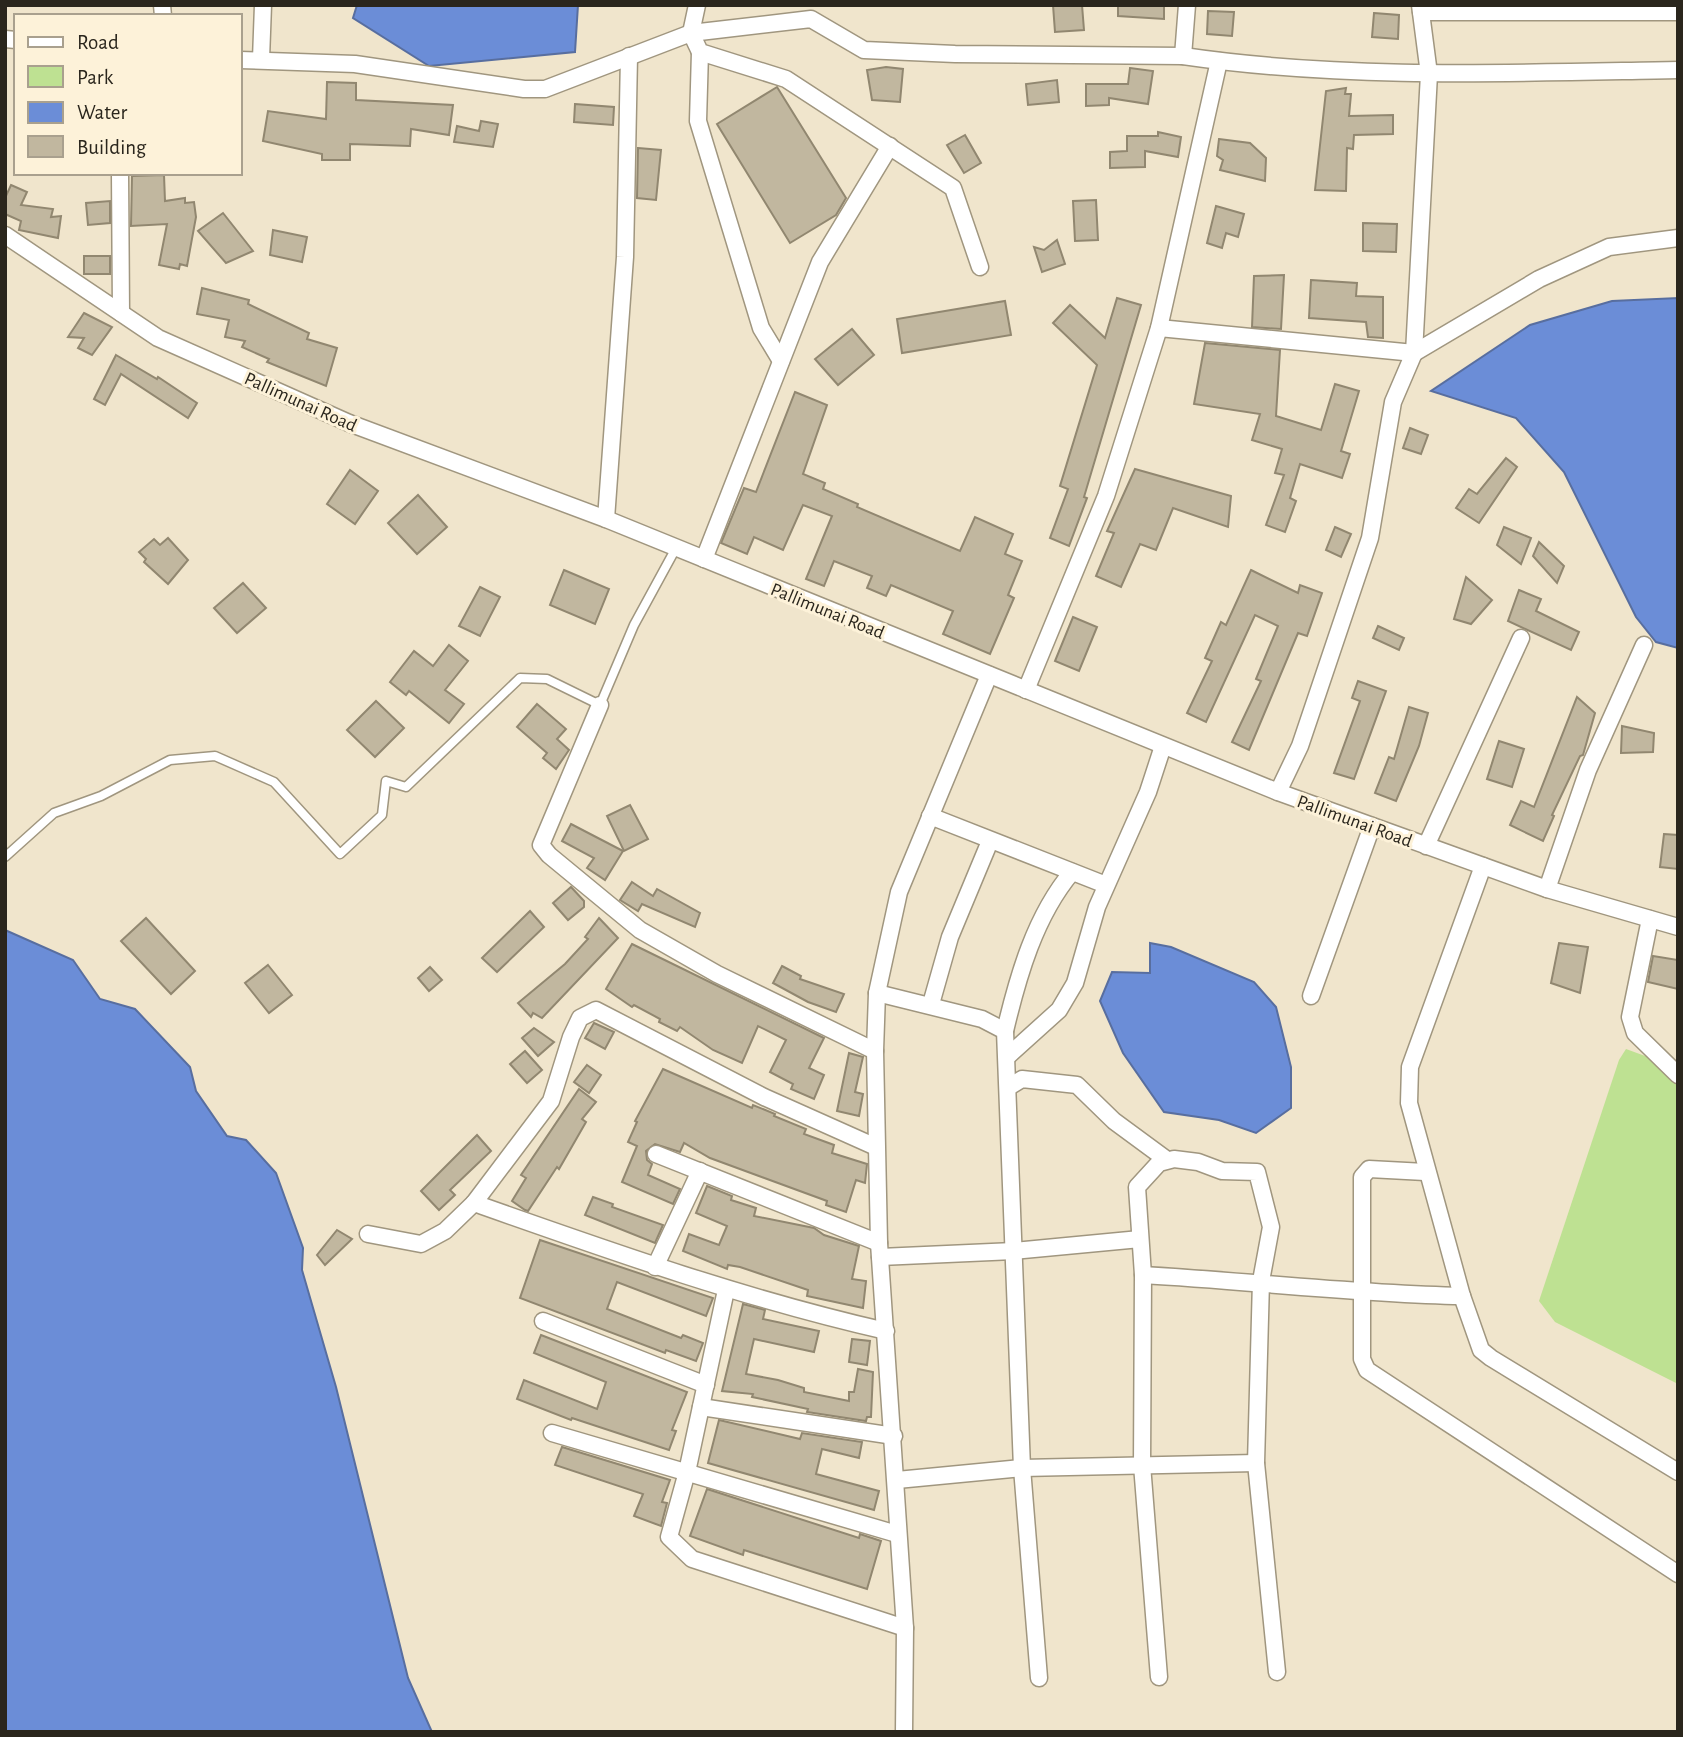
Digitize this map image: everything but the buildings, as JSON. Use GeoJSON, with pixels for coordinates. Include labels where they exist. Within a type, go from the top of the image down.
{"type":"FeatureCollection","features":[{"type":"Feature","properties":{"kind":"street"},"geometry":{"type":"LineString","coordinates":[[261,59],[263,5]]}},
{"type":"Feature","properties":{"kind":"street"},"geometry":{"type":"LineString","coordinates":[[697,5],[691,33],[700,52],[698,121],[761,328],[781,361]]}},
{"type":"Feature","properties":{"kind":"street"},"geometry":{"type":"LineString","coordinates":[[1183,56],[1187,5]]}},
{"type":"Feature","properties":{"kind":"street"},"geometry":{"type":"LineString","coordinates":[[1278,792],[1300,746],[1370,538],[1393,402],[1414,353],[1429,74],[1421,9],[1678,12]]}},
{"type":"Feature","properties":{"kind":"street"},"geometry":{"type":"LineString","coordinates":[[242,60],[355,64],[524,89],[545,89],[691,33],[811,19],[864,50],[955,54],[1183,56],[1219,61],[1429,74],[1678,70]]}},
{"type":"Feature","properties":{"kind":"street"},"geometry":{"type":"LineString","coordinates":[[700,52],[786,79],[953,188],[980,267]]}},
{"type":"Feature","properties":{"kind":"street"},"geometry":{"type":"LineString","coordinates":[[606,519],[625,257],[629,55]]}},
{"type":"Feature","properties":{"kind":"street"},"geometry":{"type":"LineString","coordinates":[[1026,690],[1105,496],[1159,328],[1219,61]]}},
{"type":"Feature","properties":{"kind":"street"},"geometry":{"type":"LineString","coordinates":[[704,559],[820,262],[890,146]]}},
{"type":"Feature","properties":{"kind":"street"},"geometry":{"type":"LineString","coordinates":[[120,175],[121,313]]}},
{"type":"Feature","properties":{"kind":"street","name":"Pallimunai Road"},"geometry":{"type":"LineString","coordinates":[[5,235],[158,338],[349,423],[606,519],[1278,792],[1546,889],[1678,927]]}},
{"type":"Feature","properties":{"kind":"street"},"geometry":{"type":"LineString","coordinates":[[1159,328],[1414,353],[1539,279],[1609,247],[1678,238]]}},
{"type":"Feature","properties":{"kind":"street"},"geometry":{"type":"LineString","coordinates":[[1426,846],[1521,638]]}},
{"type":"Feature","properties":{"kind":"street"},"geometry":{"type":"LineString","coordinates":[[1546,889],[1588,770],[1644,645]]}},
{"type":"Feature","properties":{"kind":"street"},"geometry":{"type":"LineString","coordinates":[[904,1732],[905,1628],[897,1534],[897,1480],[880,1250],[876,1147],[877,993],[898,892],[989,675]]}},
{"type":"Feature","properties":{"kind":"street"},"geometry":{"type":"LineString","coordinates":[[600,705],[541,845],[548,855],[639,930],[717,974],[875,1051]]}},
{"type":"Feature","properties":{"kind":"street"},"geometry":{"type":"LineString","coordinates":[[1008,1056],[1059,1010],[1075,983],[1097,907],[1148,792],[1163,746]]}},
{"type":"Feature","properties":{"kind":"street"},"geometry":{"type":"LineString","coordinates":[[930,816],[1106,885]]}},
{"type":"Feature","properties":{"kind":"street"},"geometry":{"type":"LineString","coordinates":[[1311,996],[1372,826]]}},
{"type":"Feature","properties":{"kind":"street"},"geometry":{"type":"LineString","coordinates":[[931,1004],[950,937],[990,841]]}},
{"type":"Feature","properties":{"kind":"street"},"geometry":{"type":"LineString","coordinates":[[1483,866],[1410,1067],[1409,1103],[1425,1172],[1462,1296],[1481,1350],[1678,1472]]}},
{"type":"Feature","properties":{"kind":"street"},"geometry":{"type":"LineString","coordinates":[[1039,1678],[1022,1468],[1005,1031],[1020,968],[1061,885],[1072,872]]}},
{"type":"Feature","properties":{"kind":"street"},"geometry":{"type":"LineString","coordinates":[[1650,919],[1630,1017],[1635,1033],[1678,1076]]}},
{"type":"Feature","properties":{"kind":"street"},"geometry":{"type":"LineString","coordinates":[[877,993],[931,1004],[982,1019],[1005,1031]]}},
{"type":"Feature","properties":{"kind":"street"},"geometry":{"type":"LineString","coordinates":[[368,1234],[421,1244],[444,1231],[474,1203],[551,1101],[571,1037],[580,1018],[596,1010],[764,1097],[876,1147]]}},
{"type":"Feature","properties":{"kind":"street"},"geometry":{"type":"LineString","coordinates":[[1009,1087],[1022,1079],[1077,1085],[1114,1121],[1171,1160]]}},
{"type":"Feature","properties":{"kind":"street"},"geometry":{"type":"LineString","coordinates":[[656,1154],[880,1250],[1014,1251],[1140,1240]]}},
{"type":"Feature","properties":{"kind":"street"},"geometry":{"type":"LineString","coordinates":[[1159,1677],[1142,1465],[1143,1275],[1137,1187],[1158,1163],[1171,1160],[1198,1162],[1222,1171],[1249,1172],[1270,1227],[1261,1281],[1256,1463],[1277,1672]]}},
{"type":"Feature","properties":{"kind":"street"},"geometry":{"type":"LineString","coordinates":[[1425,1172],[1369,1169],[1362,1177],[1362,1359],[1367,1370],[1678,1574]]}},
{"type":"Feature","properties":{"kind":"street"},"geometry":{"type":"LineString","coordinates":[[655,1267],[700,1171]]}},
{"type":"Feature","properties":{"kind":"street"},"geometry":{"type":"LineString","coordinates":[[474,1203],[726,1290],[803,1312],[886,1331]]}},
{"type":"Feature","properties":{"kind":"street"},"geometry":{"type":"LineString","coordinates":[[1143,1275],[1261,1281],[1364,1294],[1462,1296]]}},
{"type":"Feature","properties":{"kind":"street"},"geometry":{"type":"LineString","coordinates":[[726,1290],[687,1472],[669,1537],[692,1559],[905,1628]]}},
{"type":"Feature","properties":{"kind":"street"},"geometry":{"type":"LineString","coordinates":[[543,1321],[706,1385]]}},
{"type":"Feature","properties":{"kind":"street"},"geometry":{"type":"LineString","coordinates":[[701,1406],[894,1436]]}},
{"type":"Feature","properties":{"kind":"street"},"geometry":{"type":"LineString","coordinates":[[552,1433],[897,1534]]}},
{"type":"Feature","properties":{"kind":"street"},"geometry":{"type":"LineString","coordinates":[[897,1480],[1022,1468],[1256,1463]]}},
{"type":"Feature","properties":{"kind":"lane"},"geometry":{"type":"LineString","coordinates":[[5,858],[54,813],[101,796],[170,760],[215,756],[274,782],[341,854],[382,815],[386,781],[406,787],[520,678],[547,678],[600,705],[634,625],[676,548]]}},
{"type":"Feature","properties":{"kind":"green space"},"geometry":{"type":"Polygon","coordinates":[[[1626,1049],[1678,1068],[1678,1384],[1555,1322],[1539,1301],[1619,1060],[1626,1049]]]}},
{"type":"Feature","properties":{"kind":"water"},"geometry":{"type":"Polygon","coordinates":[[[357,5],[578,5],[575,52],[429,66],[353,18],[357,5]]]}},
{"type":"Feature","properties":{"kind":"water"},"geometry":{"type":"Polygon","coordinates":[[[1678,298],[1678,648],[1656,642],[1636,617],[1564,472],[1516,418],[1431,391],[1530,325],[1612,301],[1678,298]]]}},
{"type":"Feature","properties":{"kind":"water"},"geometry":{"type":"Polygon","coordinates":[[[5,930],[73,960],[100,999],[135,1009],[190,1067],[196,1091],[227,1136],[246,1140],[276,1173],[303,1248],[302,1270],[336,1387],[408,1678],[432,1732],[5,1732],[5,930]]]}},
{"type":"Feature","properties":{"kind":"water"},"geometry":{"type":"Polygon","coordinates":[[[1150,943],[1171,947],[1254,982],[1276,1007],[1291,1067],[1291,1108],[1256,1133],[1219,1120],[1164,1112],[1123,1053],[1100,1001],[1112,972],[1150,973],[1150,943]]]}}]}
